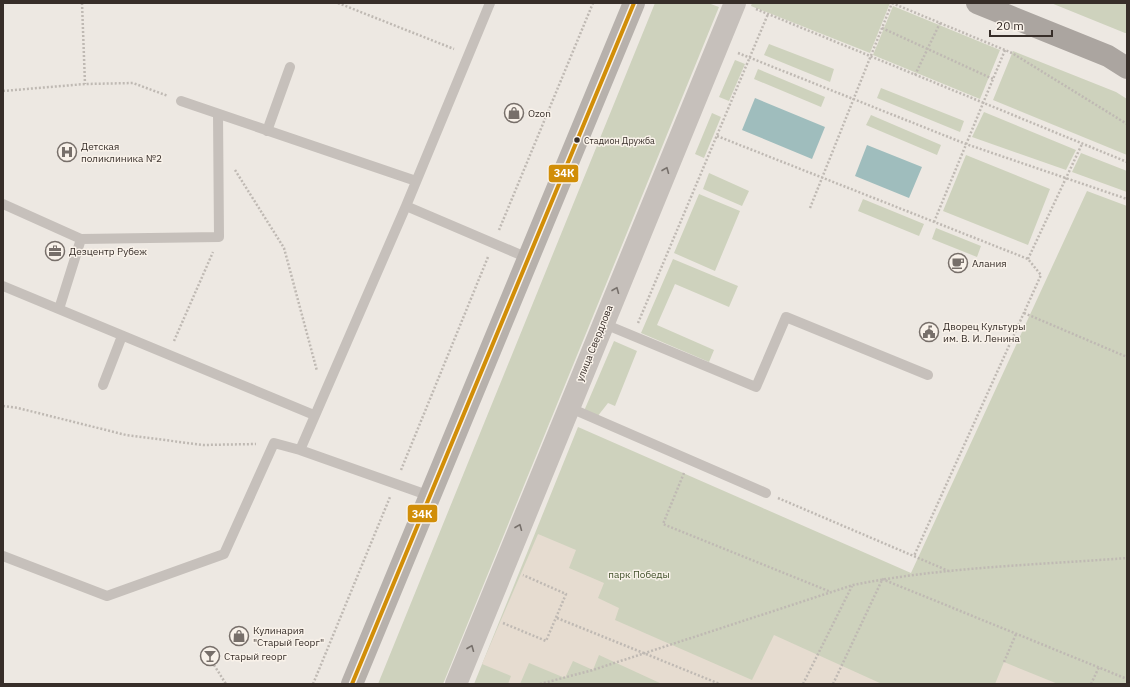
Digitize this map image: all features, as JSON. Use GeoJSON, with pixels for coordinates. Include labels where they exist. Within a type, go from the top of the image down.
{"type":"FeatureCollection","features":[{"type":"Feature","properties":{"kind":"main road"},"geometry":{"type":"LineString","coordinates":[[352,684],[634,3]]}},
{"type":"Feature","properties":{"kind":"main road"},"geometry":{"type":"LineString","coordinates":[[977,3],[1118,55],[1127,68]]}},
{"type":"Feature","properties":{"kind":"street","name":"улица Свердлова"},"geometry":{"type":"LineString","coordinates":[[456,684],[602,323],[742,5]]}},
{"type":"Feature","properties":{"kind":"lane"},"geometry":{"type":"LineString","coordinates":[[300,450],[323,393],[406,206],[490,3]]}},
{"type":"Feature","properties":{"kind":"lane"},"geometry":{"type":"LineString","coordinates":[[267,130],[290,67]]}},
{"type":"Feature","properties":{"kind":"lane"},"geometry":{"type":"LineString","coordinates":[[180,101],[416,181]]}},
{"type":"Feature","properties":{"kind":"lane"},"geometry":{"type":"LineString","coordinates":[[3,204],[81,239],[219,237],[218,114]]}},
{"type":"Feature","properties":{"kind":"lane"},"geometry":{"type":"LineString","coordinates":[[406,206],[528,258]]}},
{"type":"Feature","properties":{"kind":"lane"},"geometry":{"type":"LineString","coordinates":[[59,309],[81,239]]}},
{"type":"Feature","properties":{"kind":"lane"},"geometry":{"type":"LineString","coordinates":[[3,286],[314,416]]}},
{"type":"Feature","properties":{"kind":"lane"},"geometry":{"type":"LineString","coordinates":[[602,323],[756,387],[786,317],[928,375]]}},
{"type":"Feature","properties":{"kind":"lane"},"geometry":{"type":"LineString","coordinates":[[103,385],[122,336]]}},
{"type":"Feature","properties":{"kind":"lane"},"geometry":{"type":"LineString","coordinates":[[568,408],[766,493]]}},
{"type":"Feature","properties":{"kind":"lane"},"geometry":{"type":"LineString","coordinates":[[3,556],[107,596],[224,554],[274,443],[300,450],[430,496]]}},
{"type":"Feature","properties":{"kind":"path"},"geometry":{"type":"LineString","coordinates":[[82,3],[85,84]]}},
{"type":"Feature","properties":{"kind":"path"},"geometry":{"type":"LineString","coordinates":[[338,3],[468,55]]}},
{"type":"Feature","properties":{"kind":"path"},"geometry":{"type":"LineString","coordinates":[[313,684],[593,3]]}},
{"type":"Feature","properties":{"kind":"path"},"geometry":{"type":"LineString","coordinates":[[810,208],[892,3],[1005,50],[1127,124]]}},
{"type":"Feature","properties":{"kind":"path"},"geometry":{"type":"LineString","coordinates":[[742,5],[768,14],[1127,162]]}},
{"type":"Feature","properties":{"kind":"path"},"geometry":{"type":"LineString","coordinates":[[633,336],[768,14]]}},
{"type":"Feature","properties":{"kind":"path"},"geometry":{"type":"LineString","coordinates":[[915,75],[940,23]]}},
{"type":"Feature","properties":{"kind":"path"},"geometry":{"type":"LineString","coordinates":[[882,28],[993,79]]}},
{"type":"Feature","properties":{"kind":"path"},"geometry":{"type":"LineString","coordinates":[[934,222],[1005,50]]}},
{"type":"Feature","properties":{"kind":"path"},"geometry":{"type":"LineString","coordinates":[[736,52],[966,144],[1127,199]]}},
{"type":"Feature","properties":{"kind":"path"},"geometry":{"type":"LineString","coordinates":[[3,91],[85,84],[133,83],[180,101]]}},
{"type":"Feature","properties":{"kind":"path"},"geometry":{"type":"LineString","coordinates":[[717,136],[1028,259],[1041,275],[914,556]]}},
{"type":"Feature","properties":{"kind":"path"},"geometry":{"type":"LineString","coordinates":[[1028,259],[1082,144]]}},
{"type":"Feature","properties":{"kind":"path"},"geometry":{"type":"LineString","coordinates":[[233,165],[284,248],[323,393]]}},
{"type":"Feature","properties":{"kind":"path"},"geometry":{"type":"LineString","coordinates":[[168,355],[219,237]]}},
{"type":"Feature","properties":{"kind":"path"},"geometry":{"type":"LineString","coordinates":[[1024,313],[1127,357]]}},
{"type":"Feature","properties":{"kind":"path"},"geometry":{"type":"LineString","coordinates":[[3,406],[18,408],[126,435],[203,445],[274,443]]}},
{"type":"Feature","properties":{"kind":"path"},"geometry":{"type":"LineString","coordinates":[[690,460],[663,524],[831,592]]}},
{"type":"Feature","properties":{"kind":"path"},"geometry":{"type":"LineString","coordinates":[[766,493],[951,572]]}},
{"type":"Feature","properties":{"kind":"path"},"geometry":{"type":"LineString","coordinates":[[540,684],[593,670],[641,653],[853,585],[882,579],[951,572],[1127,558]]}},
{"type":"Feature","properties":{"kind":"path"},"geometry":{"type":"LineString","coordinates":[[500,621],[546,641],[557,618],[566,594],[520,574]]}},
{"type":"Feature","properties":{"kind":"path"},"geometry":{"type":"LineString","coordinates":[[882,579],[1127,678]]}},
{"type":"Feature","properties":{"kind":"path"},"geometry":{"type":"LineString","coordinates":[[833,684],[882,579]]}},
{"type":"Feature","properties":{"kind":"path"},"geometry":{"type":"LineString","coordinates":[[804,684],[853,585]]}},
{"type":"Feature","properties":{"kind":"path"},"geometry":{"type":"LineString","coordinates":[[557,618],[720,684]]}},
{"type":"Feature","properties":{"kind":"path"},"geometry":{"type":"LineString","coordinates":[[1004,662],[1016,634]]}},
{"type":"Feature","properties":{"kind":"path"},"geometry":{"type":"LineString","coordinates":[[214,665],[226,684]]}},
{"type":"Feature","properties":{"kind":"path"},"geometry":{"type":"LineString","coordinates":[[1092,684],[1098,667]]}},
{"type":"Feature","properties":{"kind":"green space"},"geometry":{"type":"Polygon","coordinates":[[[655,3],[708,3],[719,7],[443,684],[378,684],[655,3]]]}},
{"type":"Feature","properties":{"kind":"green space"},"geometry":{"type":"Polygon","coordinates":[[[752,3],[890,3],[870,53],[751,6],[752,3]]]}},
{"type":"Feature","properties":{"kind":"green space"},"geometry":{"type":"Polygon","coordinates":[[[1051,3],[1127,3],[1127,33],[1125,33],[1051,3]]]}},
{"type":"Feature","properties":{"kind":"green space"},"geometry":{"type":"Polygon","coordinates":[[[893,6],[1000,50],[980,99],[873,55],[893,6]]]}},
{"type":"Feature","properties":{"kind":"green space"},"geometry":{"type":"Polygon","coordinates":[[[769,44],[834,69],[830,82],[764,55],[769,44]]]}},
{"type":"Feature","properties":{"kind":"green space"},"geometry":{"type":"Polygon","coordinates":[[[1013,51],[1116,92],[1127,99],[1127,155],[993,100],[1013,51]]]}},
{"type":"Feature","properties":{"kind":"green space"},"geometry":{"type":"Polygon","coordinates":[[[735,60],[745,64],[729,101],[719,97],[735,60]]]}},
{"type":"Feature","properties":{"kind":"green space"},"geometry":{"type":"Polygon","coordinates":[[[758,69],[825,97],[821,107],[754,79],[758,69]]]}},
{"type":"Feature","properties":{"kind":"green space"},"geometry":{"type":"Polygon","coordinates":[[[881,88],[964,121],[960,132],[877,98],[881,88]]]}},
{"type":"Feature","properties":{"kind":"green space"},"geometry":{"type":"Polygon","coordinates":[[[984,112],[1076,150],[1066,170],[972,137],[984,112]]]}},
{"type":"Feature","properties":{"kind":"green space"},"geometry":{"type":"Polygon","coordinates":[[[712,113],[721,117],[704,158],[695,154],[712,113]]]}},
{"type":"Feature","properties":{"kind":"green space"},"geometry":{"type":"Polygon","coordinates":[[[871,115],[941,145],[937,155],[866,125],[871,115]]]}},
{"type":"Feature","properties":{"kind":"green space"},"geometry":{"type":"Polygon","coordinates":[[[1081,153],[1127,171],[1127,192],[1072,172],[1081,153]]]}},
{"type":"Feature","properties":{"kind":"green space"},"geometry":{"type":"Polygon","coordinates":[[[966,155],[1050,189],[1028,245],[943,211],[966,155]]]}},
{"type":"Feature","properties":{"kind":"green space"},"geometry":{"type":"Polygon","coordinates":[[[709,173],[749,191],[742,206],[703,189],[709,173]]]}},
{"type":"Feature","properties":{"kind":"green space","name":"парк Победы"},"geometry":{"type":"Polygon","coordinates":[[[1087,191],[1127,206],[1127,684],[474,684],[578,427],[911,573],[1087,191]]]}},
{"type":"Feature","properties":{"kind":"green space"},"geometry":{"type":"Polygon","coordinates":[[[699,194],[740,211],[715,271],[674,253],[699,194]]]}},
{"type":"Feature","properties":{"kind":"green space"},"geometry":{"type":"Polygon","coordinates":[[[863,199],[924,224],[919,236],[858,211],[863,199]]]}},
{"type":"Feature","properties":{"kind":"green space"},"geometry":{"type":"Polygon","coordinates":[[[936,228],[981,246],[977,257],[932,239],[936,228]]]}},
{"type":"Feature","properties":{"kind":"green space"},"geometry":{"type":"Polygon","coordinates":[[[673,259],[738,286],[729,307],[675,284],[657,325],[714,350],[709,362],[641,333],[673,259]]]}},
{"type":"Feature","properties":{"kind":"green space"},"geometry":{"type":"Polygon","coordinates":[[[614,341],[637,351],[615,406],[608,403],[597,417],[584,411],[614,341]]]}},
{"type":"Feature","properties":{"kind":"shaded area"},"geometry":{"type":"Polygon","coordinates":[[[538,534],[576,550],[569,568],[604,583],[598,598],[619,608],[615,620],[752,680],[774,635],[882,684],[662,684],[599,655],[593,670],[573,661],[565,678],[529,663],[520,684],[508,684],[511,676],[482,664],[538,534]]]}},
{"type":"Feature","properties":{"kind":"shaded area"},"geometry":{"type":"Polygon","coordinates":[[[1004,662],[1058,684],[995,684],[1004,662]]]}},
{"type":"Feature","properties":{"kind":"water"},"geometry":{"type":"Polygon","coordinates":[[[755,98],[825,127],[812,159],[742,130],[755,98]]]}},
{"type":"Feature","properties":{"kind":"water"},"geometry":{"type":"Polygon","coordinates":[[[867,145],[922,167],[909,198],[855,176],[867,145]]]}},
{"type":"Feature","properties":{"kind":"transit line","name":"34К"},"geometry":{"type":"LineString","coordinates":[[352,684],[634,3]]}},
{"type":"Feature","properties":{"kind":"place","name":"Ozon"},"geometry":{"type":"Point","coordinates":[514,113]}},
{"type":"Feature","properties":{"kind":"place","name":"Стадион Дружба"},"geometry":{"type":"Point","coordinates":[577,140]}},
{"type":"Feature","properties":{"kind":"place","name":"Детская поликлиника №2"},"geometry":{"type":"Point","coordinates":[67,152]}},
{"type":"Feature","properties":{"kind":"place","name":"Дезцентр Рубеж"},"geometry":{"type":"Point","coordinates":[55,251]}},
{"type":"Feature","properties":{"kind":"place","name":"Алания"},"geometry":{"type":"Point","coordinates":[958,263]}},
{"type":"Feature","properties":{"kind":"place","name":"Дворец Культуры им. В. И. Ленина"},"geometry":{"type":"Point","coordinates":[929,332]}},
{"type":"Feature","properties":{"kind":"place","name":"Кулинария \"Старый Георг\""},"geometry":{"type":"Point","coordinates":[239,636]}},
{"type":"Feature","properties":{"kind":"place","name":"Старый георг"},"geometry":{"type":"Point","coordinates":[210,656]}}]}
